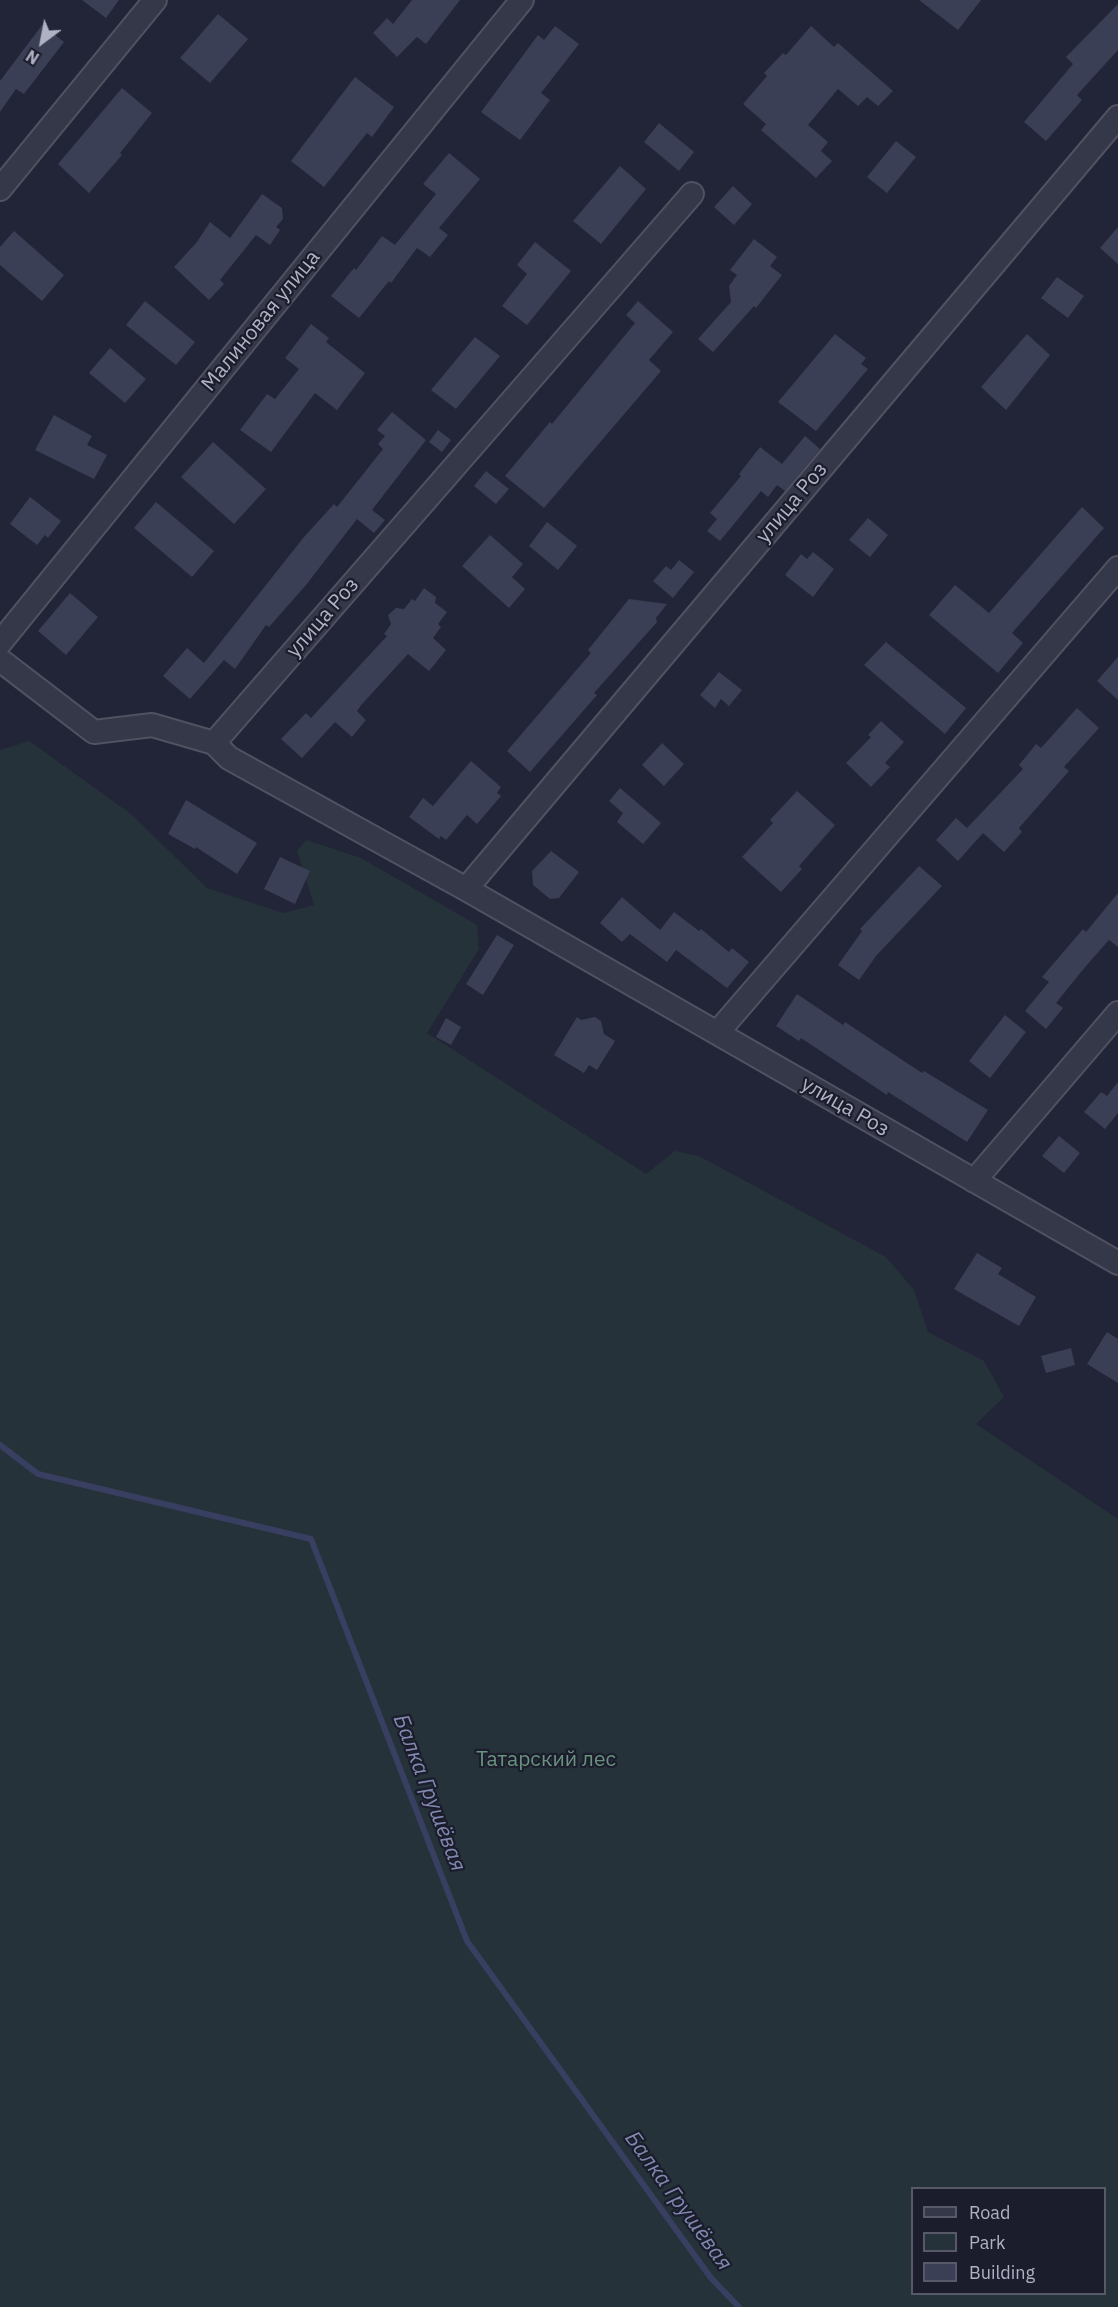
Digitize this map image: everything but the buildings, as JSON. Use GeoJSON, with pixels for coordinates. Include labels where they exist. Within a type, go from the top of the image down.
{"type":"FeatureCollection","features":[{"type":"Feature","properties":{"kind":"street"},"geometry":{"type":"LineString","coordinates":[[0,189],[156,0]]}},
{"type":"Feature","properties":{"kind":"street","name":"Малиновая улица"},"geometry":{"type":"LineString","coordinates":[[0,643],[522,0]]}},
{"type":"Feature","properties":{"kind":"street","name":"улица Роз"},"geometry":{"type":"LineString","coordinates":[[466,889],[1118,117]]}},
{"type":"Feature","properties":{"kind":"street","name":"улица Роз"},"geometry":{"type":"LineString","coordinates":[[214,743],[692,194]]}},
{"type":"Feature","properties":{"kind":"street"},"geometry":{"type":"LineString","coordinates":[[717,1033],[1118,568]]}},
{"type":"Feature","properties":{"kind":"street","name":"улица Роз"},"geometry":{"type":"LineString","coordinates":[[0,660],[94,732],[152,725],[214,743],[229,758],[466,889],[1118,1263]]}},
{"type":"Feature","properties":{"kind":"street"},"geometry":{"type":"LineString","coordinates":[[974,1181],[1118,1013]]}},
{"type":"Feature","properties":{"kind":"green space","name":"Татарский лес"},"geometry":{"type":"Polygon","coordinates":[[[29,741],[131,814],[207,888],[283,913],[314,905],[297,851],[306,840],[361,858],[477,925],[479,949],[427,1033],[646,1174],[675,1151],[699,1156],[886,1257],[914,1290],[928,1332],[984,1361],[1004,1397],[976,1424],[1118,1519],[1118,2307],[0,2307],[0,750],[29,741]]]}},
{"type":"Feature","properties":{"kind":"waterway","name":"Балка Грушёвая"},"geometry":{"type":"LineString","coordinates":[[0,1445],[38,1474],[311,1539],[467,1941],[711,2278],[739,2307]]}}]}
